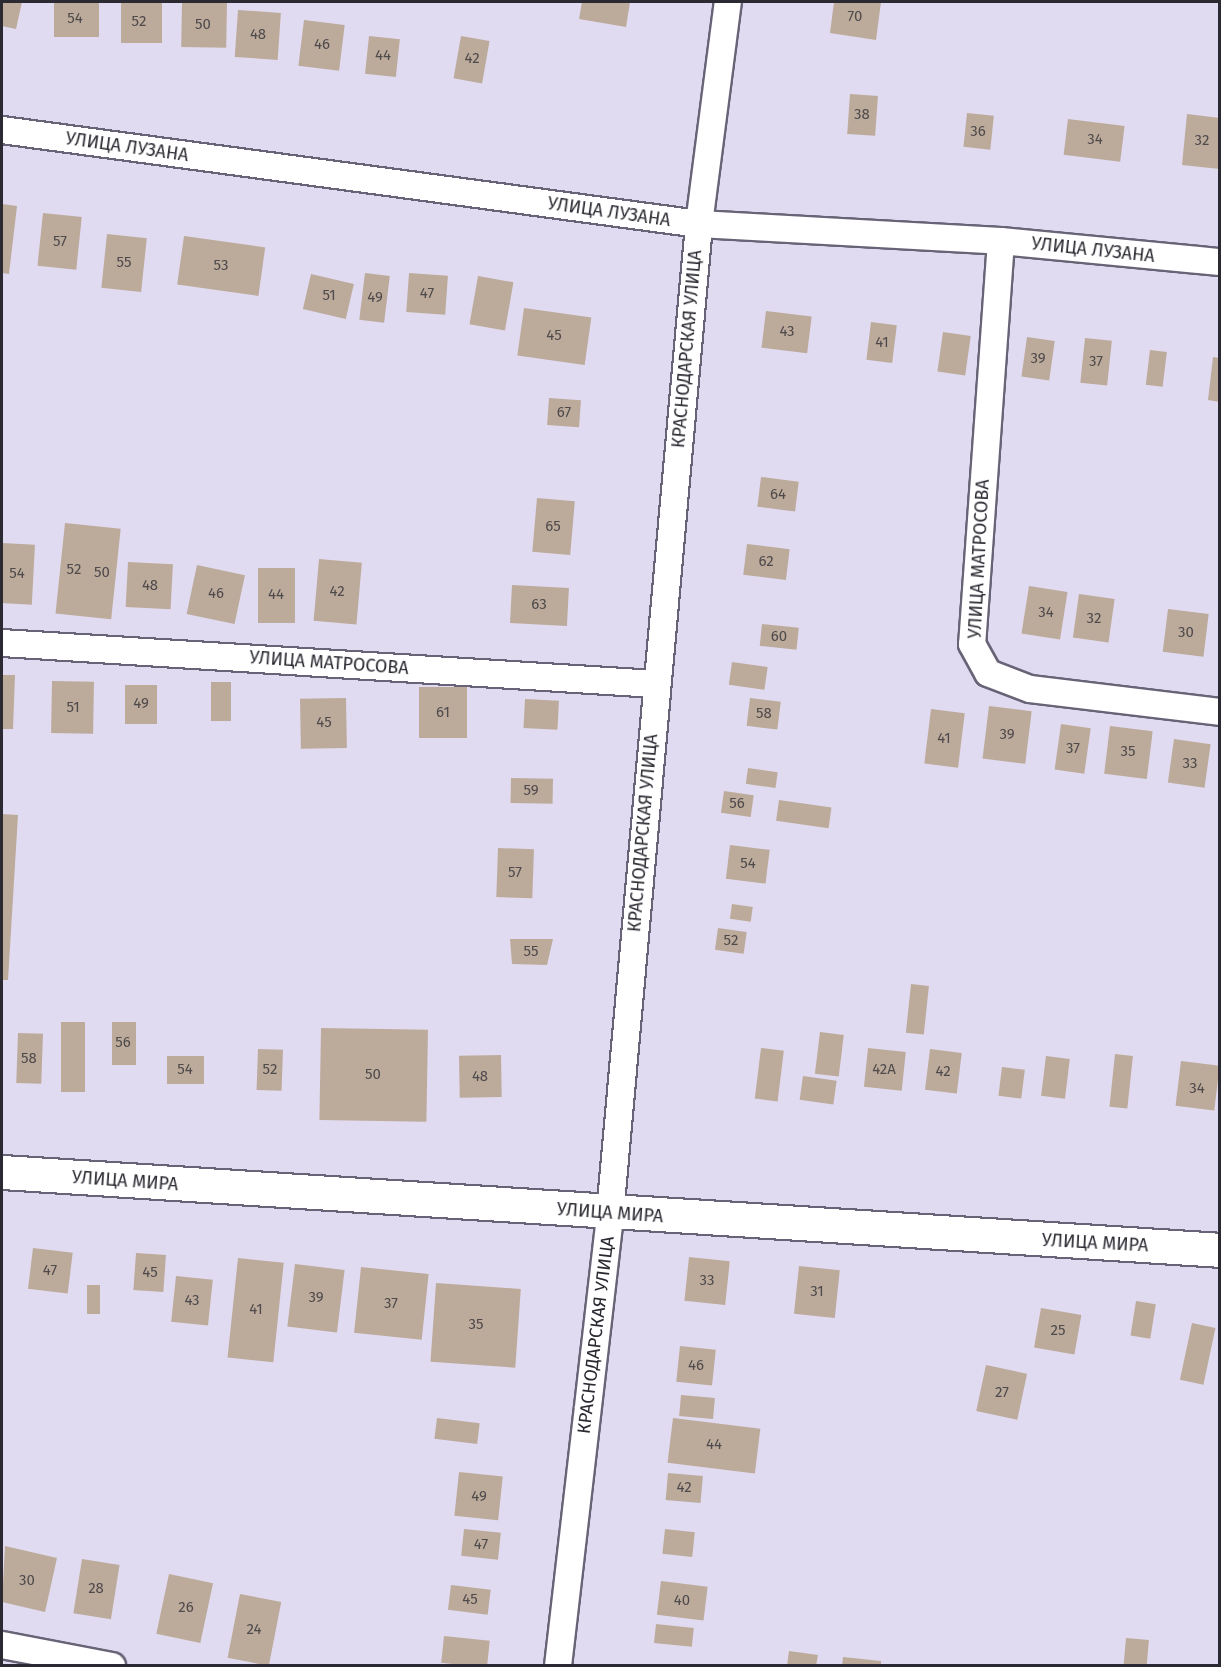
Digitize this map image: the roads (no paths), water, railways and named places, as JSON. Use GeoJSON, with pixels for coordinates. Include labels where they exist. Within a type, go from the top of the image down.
{"type":"FeatureCollection","features":[{"type":"Feature","properties":{"kind":"main road","name":"УЛИЦА МИРА"},"geometry":{"type":"LineString","coordinates":[[2,1172],[610,1214],[1220,1250]]}},
{"type":"Feature","properties":{"kind":"street","name":"КРАСНОДАРСКАЯ УЛИЦА"},"geometry":{"type":"LineString","coordinates":[[558,1665],[610,1214],[699,224],[728,2]]}},
{"type":"Feature","properties":{"kind":"street","name":"УЛИЦА ЛУЗАНА"},"geometry":{"type":"LineString","coordinates":[[2,130],[699,224],[1001,241],[1220,262]]}},
{"type":"Feature","properties":{"kind":"street","name":"УЛИЦА МАТРОСОВА"},"geometry":{"type":"LineString","coordinates":[[1001,241],[972,644],[988,673],[1030,689],[1220,712]]}},
{"type":"Feature","properties":{"kind":"street","name":"УЛИЦА МАТРОСОВА"},"geometry":{"type":"LineString","coordinates":[[2,642],[656,684]]}},
{"type":"Feature","properties":{"kind":"street"},"geometry":{"type":"LineString","coordinates":[[2,1645],[111,1665]]}}]}
